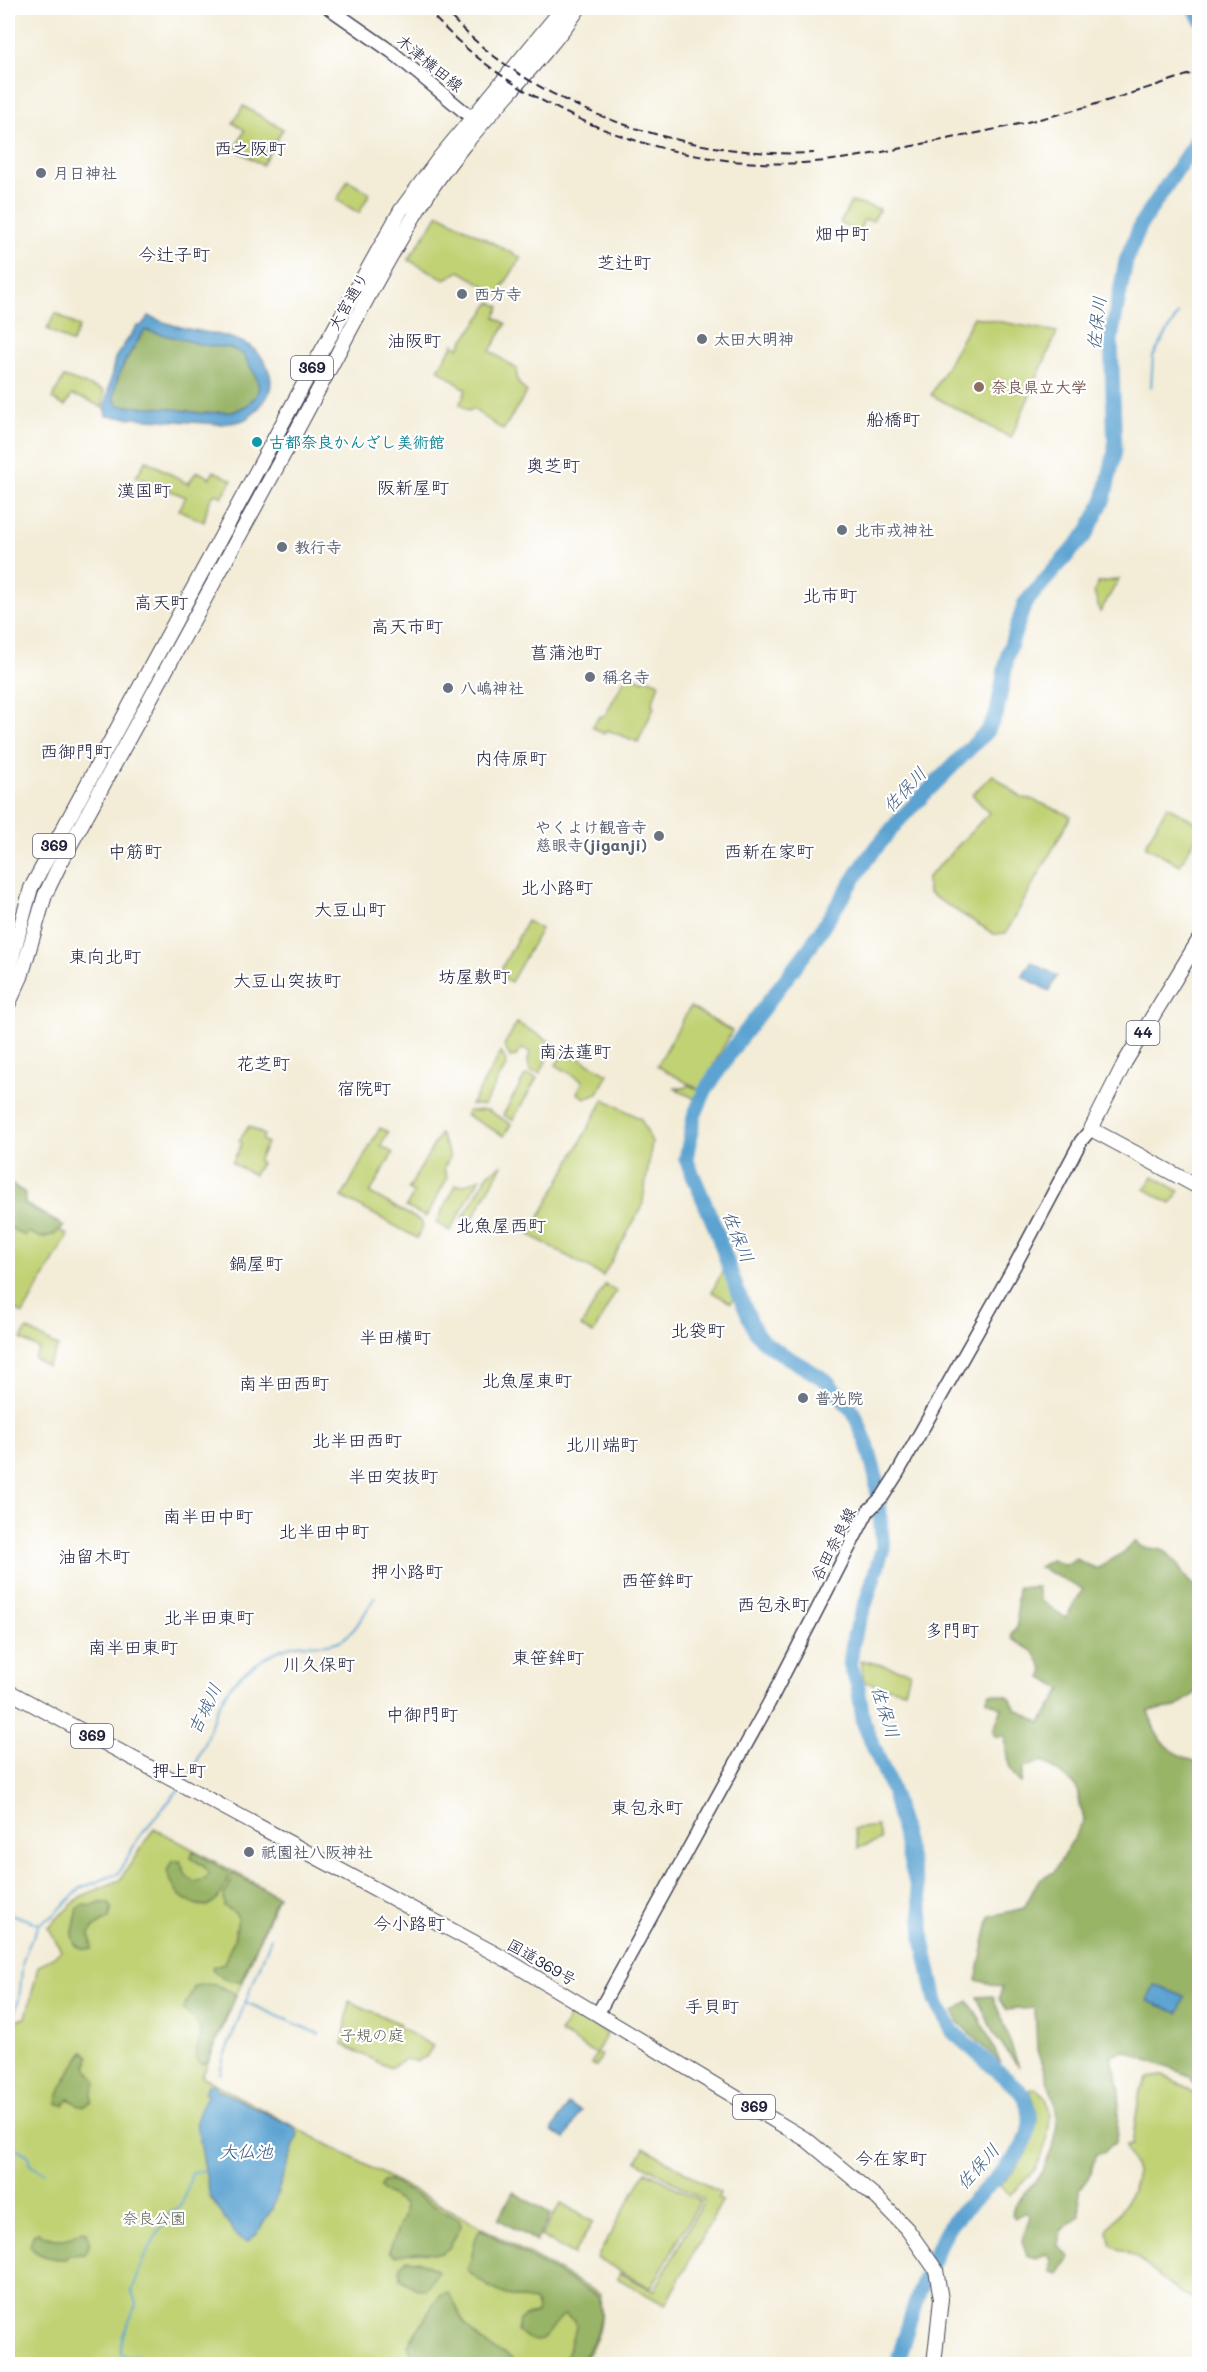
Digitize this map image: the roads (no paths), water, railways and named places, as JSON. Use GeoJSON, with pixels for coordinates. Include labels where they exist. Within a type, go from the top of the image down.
{"type":"FeatureCollection","features":[{"type":"Feature","properties":{"kind":"main road","name":"木津横田線"},"geometry":{"type":"LineString","coordinates":[[329,8],[392,52],[476,122]]}},
{"type":"Feature","properties":{"kind":"main road","name":"大宮通り"},"geometry":{"type":"LineString","coordinates":[[92,791],[177,652],[339,351],[425,199],[476,122],[563,8]]}},
{"type":"Feature","properties":{"kind":"main road","name":"大宮通り"},"geometry":{"type":"LineString","coordinates":[[476,122],[546,50],[579,8]]}},
{"type":"Feature","properties":{"kind":"main road","name":"369"},"geometry":{"type":"LineString","coordinates":[[8,972],[32,888],[92,791]]}},
{"type":"Feature","properties":{"kind":"main road","name":"369"},"geometry":{"type":"LineString","coordinates":[[9,1001],[21,977],[45,895],[92,791]]}},
{"type":"Feature","properties":{"kind":"main road","name":"44"},"geometry":{"type":"LineString","coordinates":[[1091,1129],[1125,1062],[1200,938]]}},
{"type":"Feature","properties":{"kind":"main road"},"geometry":{"type":"LineString","coordinates":[[1091,1129],[1200,1188]]}},
{"type":"Feature","properties":{"kind":"main road","name":"谷田奈良線"},"geometry":{"type":"LineString","coordinates":[[598,2013],[769,1703],[869,1508],[883,1496],[966,1352],[1081,1142],[1091,1129]]}},
{"type":"Feature","properties":{"kind":"main road","name":"国道369号"},"geometry":{"type":"LineString","coordinates":[[8,1691],[471,1940],[598,2013],[807,2140],[869,2189],[907,2229],[936,2270],[940,2299],[934,2364]]}},
{"type":"Feature","properties":{"kind":"water"},"geometry":{"type":"Polygon","coordinates":[[[149,316],[178,327],[225,336],[248,345],[265,362],[270,375],[271,382],[267,397],[250,416],[227,424],[106,416],[105,408],[115,358],[137,326],[141,326],[149,316]],[[145,330],[120,372],[114,400],[120,406],[167,408],[200,413],[233,412],[246,406],[256,396],[259,388],[256,376],[243,354],[231,348],[204,345],[145,330]]]}},
{"type":"Feature","properties":{"kind":"water"},"geometry":{"type":"Polygon","coordinates":[[[1031,962],[1057,976],[1049,991],[1022,976],[1031,962]]]}},
{"type":"Feature","properties":{"kind":"water"},"geometry":{"type":"Polygon","coordinates":[[[1154,1985],[1185,1997],[1178,2013],[1147,2001],[1154,1985]]]}},
{"type":"Feature","properties":{"kind":"water","name":"大仏池"},"geometry":{"type":"Polygon","coordinates":[[[208,2085],[216,2085],[215,2088],[294,2127],[298,2134],[272,2209],[257,2234],[247,2242],[239,2239],[210,2197],[196,2125],[208,2094],[204,2092],[208,2085]]]}},
{"type":"Feature","properties":{"kind":"water"},"geometry":{"type":"Polygon","coordinates":[[[568,2104],[581,2111],[565,2139],[552,2131],[568,2104]]]}},
{"type":"Feature","properties":{"kind":"waterway","name":"佐保川"},"geometry":{"type":"LineString","coordinates":[[1195,8],[1200,19]]}},
{"type":"Feature","properties":{"kind":"waterway","name":"佐保川"},"geometry":{"type":"LineString","coordinates":[[897,2364],[917,2298],[944,2235],[955,2219],[1006,2168],[1020,2149],[1029,2130],[1029,2111],[1019,2090],[953,2032],[936,2001],[923,1940],[921,1903],[892,1790],[864,1724],[858,1687],[850,1663],[854,1635],[883,1548],[876,1478],[867,1444],[854,1413],[827,1381],[774,1349],[755,1331],[686,1159],[694,1116],[705,1091],[736,1044],[810,947],[867,859],[900,819],[988,730],[997,712],[1008,653],[1025,603],[1087,533],[1104,499],[1115,451],[1111,338],[1126,261],[1141,224],[1200,135]]}},
{"type":"Feature","properties":{"kind":"waterway"},"geometry":{"type":"LineString","coordinates":[[1151,387],[1153,356],[1178,314]]}},
{"type":"Feature","properties":{"kind":"waterway","name":"吉城川"},"geometry":{"type":"LineString","coordinates":[[186,1781],[194,1769],[222,1699],[240,1676],[281,1649],[301,1644],[330,1643],[341,1640],[356,1626],[375,1597]]}},
{"type":"Feature","properties":{"kind":"waterway","name":"吉城川"},"geometry":{"type":"LineString","coordinates":[[8,1913],[39,1924],[54,1915],[81,1888],[119,1873],[138,1838],[180,1788]]}},
{"type":"Feature","properties":{"kind":"waterway"},"geometry":{"type":"LineString","coordinates":[[8,2023],[18,2003],[22,1964],[39,1924]]}},
{"type":"Feature","properties":{"kind":"waterway"},"geometry":{"type":"LineString","coordinates":[[220,2074],[224,2056],[271,1938]]}},
{"type":"Feature","properties":{"kind":"waterway"},"geometry":{"type":"LineString","coordinates":[[245,2002],[319,2034]]}},
{"type":"Feature","properties":{"kind":"waterway"},"geometry":{"type":"LineString","coordinates":[[8,2144],[28,2155],[30,2165],[44,2173]]}},
{"type":"Feature","properties":{"kind":"waterway"},"geometry":{"type":"LineString","coordinates":[[146,2364],[144,2357],[136,2355],[127,2357],[121,2353],[124,2334],[136,2304],[132,2291],[143,2260],[168,2215],[180,2206],[185,2197],[192,2173],[206,2170]]}},
{"type":"Feature","properties":{"kind":"railway"},"geometry":{"type":"LineString","coordinates":[[426,8],[457,40],[491,68],[527,92],[566,113],[622,136],[652,145],[682,153],[742,162],[803,163],[837,160],[887,151],[1057,115],[1200,71]]}},
{"type":"Feature","properties":{"kind":"railway"},"geometry":{"type":"LineString","coordinates":[[443,8],[478,43],[519,74],[564,99],[612,120],[663,136],[714,147],[765,153],[814,153]]}},
{"type":"Feature","properties":{"kind":"place","name":"月日神社"},"geometry":{"type":"Point","coordinates":[41,173]}},
{"type":"Feature","properties":{"kind":"place","name":"西方寺"},"geometry":{"type":"Point","coordinates":[462,294]}},
{"type":"Feature","properties":{"kind":"place","name":"太田大明神"},"geometry":{"type":"Point","coordinates":[702,339]}},
{"type":"Feature","properties":{"kind":"place","name":"奈良県立大学"},"geometry":{"type":"Point","coordinates":[979,387]}},
{"type":"Feature","properties":{"kind":"place","name":"古都奈良かんざし美術館"},"geometry":{"type":"Point","coordinates":[257,442]}},
{"type":"Feature","properties":{"kind":"place","name":"北市戎神社"},"geometry":{"type":"Point","coordinates":[842,530]}},
{"type":"Feature","properties":{"kind":"place","name":"教行寺"},"geometry":{"type":"Point","coordinates":[282,547]}},
{"type":"Feature","properties":{"kind":"place","name":"稱名寺"},"geometry":{"type":"Point","coordinates":[590,677]}},
{"type":"Feature","properties":{"kind":"place","name":"八嶋神社"},"geometry":{"type":"Point","coordinates":[448,688]}},
{"type":"Feature","properties":{"kind":"place","name":"やくよけ観音寺 慈眼寺(jiganji)"},"geometry":{"type":"Point","coordinates":[659,836]}},
{"type":"Feature","properties":{"kind":"place","name":"普光院"},"geometry":{"type":"Point","coordinates":[803,1398]}},
{"type":"Feature","properties":{"kind":"place","name":"祇園社八阪神社"},"geometry":{"type":"Point","coordinates":[249,1852]}},
{"type":"Feature","properties":{"kind":"district","name":"西之阪町"},"geometry":{"type":"Point","coordinates":[250,149]}},
{"type":"Feature","properties":{"kind":"district","name":"畑中町"},"geometry":{"type":"Point","coordinates":[842,234]}},
{"type":"Feature","properties":{"kind":"district","name":"今辻子町"},"geometry":{"type":"Point","coordinates":[174,255]}},
{"type":"Feature","properties":{"kind":"district","name":"芝辻町"},"geometry":{"type":"Point","coordinates":[624,263]}},
{"type":"Feature","properties":{"kind":"district","name":"油阪町"},"geometry":{"type":"Point","coordinates":[414,341]}},
{"type":"Feature","properties":{"kind":"district","name":"船橋町"},"geometry":{"type":"Point","coordinates":[893,420]}},
{"type":"Feature","properties":{"kind":"district","name":"奥芝町"},"geometry":{"type":"Point","coordinates":[553,466]}},
{"type":"Feature","properties":{"kind":"district","name":"阪新屋町"},"geometry":{"type":"Point","coordinates":[413,488]}},
{"type":"Feature","properties":{"kind":"district","name":"漢国町"},"geometry":{"type":"Point","coordinates":[144,491]}},
{"type":"Feature","properties":{"kind":"district","name":"北市町"},"geometry":{"type":"Point","coordinates":[830,596]}},
{"type":"Feature","properties":{"kind":"district","name":"高天町"},"geometry":{"type":"Point","coordinates":[161,603]}},
{"type":"Feature","properties":{"kind":"district","name":"高天市町"},"geometry":{"type":"Point","coordinates":[407,627]}},
{"type":"Feature","properties":{"kind":"district","name":"菖蒲池町"},"geometry":{"type":"Point","coordinates":[566,653]}},
{"type":"Feature","properties":{"kind":"district","name":"西御門町"},"geometry":{"type":"Point","coordinates":[76,752]}},
{"type":"Feature","properties":{"kind":"district","name":"内侍原町"},"geometry":{"type":"Point","coordinates":[511,759]}},
{"type":"Feature","properties":{"kind":"district","name":"中筋町"},"geometry":{"type":"Point","coordinates":[135,852]}},
{"type":"Feature","properties":{"kind":"district","name":"西新在家町"},"geometry":{"type":"Point","coordinates":[769,852]}},
{"type":"Feature","properties":{"kind":"district","name":"北小路町"},"geometry":{"type":"Point","coordinates":[557,888]}},
{"type":"Feature","properties":{"kind":"district","name":"大豆山町"},"geometry":{"type":"Point","coordinates":[350,910]}},
{"type":"Feature","properties":{"kind":"district","name":"東向北町"},"geometry":{"type":"Point","coordinates":[105,957]}},
{"type":"Feature","properties":{"kind":"district","name":"坊屋敷町"},"geometry":{"type":"Point","coordinates":[474,977]}},
{"type":"Feature","properties":{"kind":"district","name":"大豆山突抜町"},"geometry":{"type":"Point","coordinates":[287,981]}},
{"type":"Feature","properties":{"kind":"district","name":"南法蓮町"},"geometry":{"type":"Point","coordinates":[575,1052]}},
{"type":"Feature","properties":{"kind":"district","name":"花芝町"},"geometry":{"type":"Point","coordinates":[263,1064]}},
{"type":"Feature","properties":{"kind":"district","name":"宿院町"},"geometry":{"type":"Point","coordinates":[364,1089]}},
{"type":"Feature","properties":{"kind":"district","name":"北魚屋西町"},"geometry":{"type":"Point","coordinates":[501,1226]}},
{"type":"Feature","properties":{"kind":"district","name":"鍋屋町"},"geometry":{"type":"Point","coordinates":[256,1264]}},
{"type":"Feature","properties":{"kind":"district","name":"北袋町"},"geometry":{"type":"Point","coordinates":[698,1331]}},
{"type":"Feature","properties":{"kind":"district","name":"半田横町"},"geometry":{"type":"Point","coordinates":[395,1338]}},
{"type":"Feature","properties":{"kind":"district","name":"北魚屋東町"},"geometry":{"type":"Point","coordinates":[527,1381]}},
{"type":"Feature","properties":{"kind":"district","name":"南半田西町"},"geometry":{"type":"Point","coordinates":[284,1384]}},
{"type":"Feature","properties":{"kind":"district","name":"北半田西町"},"geometry":{"type":"Point","coordinates":[357,1441]}},
{"type":"Feature","properties":{"kind":"district","name":"北川端町"},"geometry":{"type":"Point","coordinates":[602,1445]}},
{"type":"Feature","properties":{"kind":"district","name":"半田突抜町"},"geometry":{"type":"Point","coordinates":[393,1477]}},
{"type":"Feature","properties":{"kind":"district","name":"南半田中町"},"geometry":{"type":"Point","coordinates":[208,1517]}},
{"type":"Feature","properties":{"kind":"district","name":"北半田中町"},"geometry":{"type":"Point","coordinates":[324,1532]}},
{"type":"Feature","properties":{"kind":"district","name":"油留木町"},"geometry":{"type":"Point","coordinates":[94,1557]}},
{"type":"Feature","properties":{"kind":"district","name":"押小路町"},"geometry":{"type":"Point","coordinates":[407,1572]}},
{"type":"Feature","properties":{"kind":"district","name":"西笹鉾町"},"geometry":{"type":"Point","coordinates":[657,1581]}},
{"type":"Feature","properties":{"kind":"district","name":"西包永町"},"geometry":{"type":"Point","coordinates":[773,1605]}},
{"type":"Feature","properties":{"kind":"district","name":"北半田東町"},"geometry":{"type":"Point","coordinates":[209,1618]}},
{"type":"Feature","properties":{"kind":"district","name":"多門町"},"geometry":{"type":"Point","coordinates":[952,1631]}},
{"type":"Feature","properties":{"kind":"district","name":"南半田東町"},"geometry":{"type":"Point","coordinates":[133,1648]}},
{"type":"Feature","properties":{"kind":"district","name":"東笹鉾町"},"geometry":{"type":"Point","coordinates":[548,1658]}},
{"type":"Feature","properties":{"kind":"district","name":"川久保町"},"geometry":{"type":"Point","coordinates":[319,1665]}},
{"type":"Feature","properties":{"kind":"district","name":"中御門町"},"geometry":{"type":"Point","coordinates":[422,1715]}},
{"type":"Feature","properties":{"kind":"district","name":"押上町"},"geometry":{"type":"Point","coordinates":[179,1771]}},
{"type":"Feature","properties":{"kind":"district","name":"東包永町"},"geometry":{"type":"Point","coordinates":[647,1808]}},
{"type":"Feature","properties":{"kind":"district","name":"今小路町"},"geometry":{"type":"Point","coordinates":[409,1924]}},
{"type":"Feature","properties":{"kind":"district","name":"手貝町"},"geometry":{"type":"Point","coordinates":[712,2007]}},
{"type":"Feature","properties":{"kind":"district","name":"今在家町"},"geometry":{"type":"Point","coordinates":[891,2159]}},
{"type":"Feature","properties":{"kind":"park label","name":"子規の庭"},"geometry":{"type":"Point","coordinates":[372,2035]}},
{"type":"Feature","properties":{"kind":"park label","name":"奈良公園"},"geometry":{"type":"Point","coordinates":[154,2218]}}]}
